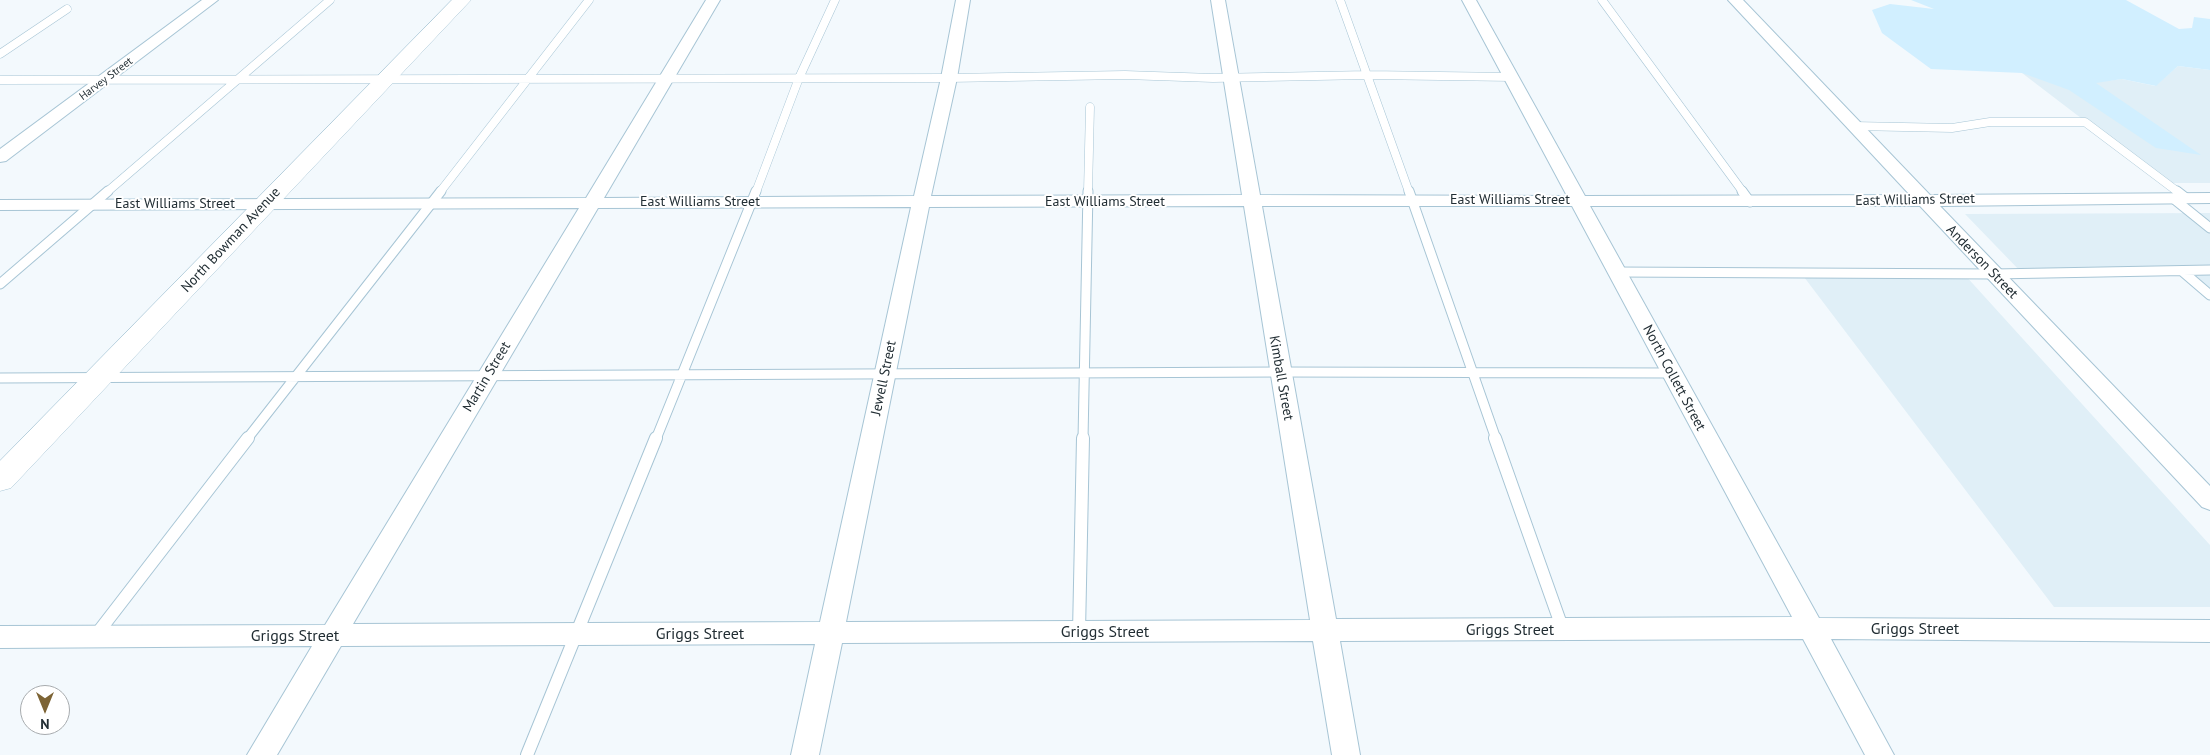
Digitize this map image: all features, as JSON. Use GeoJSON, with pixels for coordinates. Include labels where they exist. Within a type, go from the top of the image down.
{"type":"FeatureCollection","features":[{"type":"Feature","properties":{"kind":"street","name":"Harvey Street"},"geometry":{"type":"LineString","coordinates":[[0,157],[211,0]]}},
{"type":"Feature","properties":{"kind":"street","name":"North Bowman Avenue"},"geometry":{"type":"LineString","coordinates":[[0,480],[462,0]]}},
{"type":"Feature","properties":{"kind":"street","name":"Martin Street"},"geometry":{"type":"LineString","coordinates":[[261,755],[714,0]]}},
{"type":"Feature","properties":{"kind":"street","name":"Jewell Street"},"geometry":{"type":"LineString","coordinates":[[805,755],[920,203],[949,78],[963,0]]}},
{"type":"Feature","properties":{"kind":"street","name":"Kimball Street"},"geometry":{"type":"LineString","coordinates":[[1218,0],[1346,755]]}},
{"type":"Feature","properties":{"kind":"street","name":"North Collett Street"},"geometry":{"type":"LineString","coordinates":[[1469,0],[1880,755]]}},
{"type":"Feature","properties":{"kind":"street","name":"Anderson Street"},"geometry":{"type":"LineString","coordinates":[[1735,0],[2210,501]]}},
{"type":"Feature","properties":{"kind":"street","name":"East Williams Street"},"geometry":{"type":"LineString","coordinates":[[0,205],[1411,200],[1750,202],[2210,198]]}},
{"type":"Feature","properties":{"kind":"street","name":"Griggs Street"},"geometry":{"type":"LineString","coordinates":[[0,637],[1812,628],[2210,630]]}},
{"type":"Feature","properties":{"kind":"lane"},"geometry":{"type":"LineString","coordinates":[[0,284],[330,0]]}},
{"type":"Feature","properties":{"kind":"lane"},"geometry":{"type":"LineString","coordinates":[[95,637],[294,377],[589,0]]}},
{"type":"Feature","properties":{"kind":"lane"},"geometry":{"type":"LineString","coordinates":[[527,755],[752,202],[799,78],[835,0]]}},
{"type":"Feature","properties":{"kind":"lane"},"geometry":{"type":"LineString","coordinates":[[1340,0],[1474,373],[1563,630]]}},
{"type":"Feature","properties":{"kind":"lane"},"geometry":{"type":"LineString","coordinates":[[1602,0],[1750,202]]}},
{"type":"Feature","properties":{"kind":"lane"},"geometry":{"type":"LineString","coordinates":[[0,54],[67,9]]}},
{"type":"Feature","properties":{"kind":"lane"},"geometry":{"type":"LineString","coordinates":[[0,80],[949,78],[1125,75],[1232,78],[1368,75],[1512,77]]}},
{"type":"Feature","properties":{"kind":"lane"},"geometry":{"type":"LineString","coordinates":[[1079,632],[1090,107]]}},
{"type":"Feature","properties":{"kind":"lane"},"geometry":{"type":"LineString","coordinates":[[1854,126],[1952,128],[1990,122],[2085,122],[2180,198],[2210,228]]}},
{"type":"Feature","properties":{"kind":"lane"},"geometry":{"type":"LineString","coordinates":[[1617,272],[1994,274],[2210,270]]}},
{"type":"Feature","properties":{"kind":"lane"},"geometry":{"type":"LineString","coordinates":[[2182,271],[2210,295]]}},
{"type":"Feature","properties":{"kind":"lane"},"geometry":{"type":"LineString","coordinates":[[0,378],[1280,372],[1671,373]]}},
{"type":"Feature","properties":{"kind":"shaded area"},"geometry":{"type":"Polygon","coordinates":[[[1911,0],[2126,0],[2179,29],[2192,28],[2194,17],[2210,19],[2210,70],[2178,66],[2156,86],[2122,79],[2096,83],[2201,155],[2156,148],[2069,90],[2022,73],[1931,69],[1882,33],[1872,10],[1890,4],[1934,9],[1911,0]]]}},
{"type":"Feature","properties":{"kind":"shaded area"},"geometry":{"type":"Polygon","coordinates":[[[2178,66],[2210,70],[2210,183],[2166,183],[2022,73],[2096,82],[2122,79],[2155,86],[2178,66]]]}},
{"type":"Feature","properties":{"kind":"shaded area"},"geometry":{"type":"Polygon","coordinates":[[[2210,213],[2210,295],[2182,271],[2023,274],[1965,214],[2210,213]]]}},
{"type":"Feature","properties":{"kind":"shaded area"},"geometry":{"type":"Polygon","coordinates":[[[1801,273],[1964,274],[2210,545],[2210,607],[2054,607],[1801,273]]]}}]}
